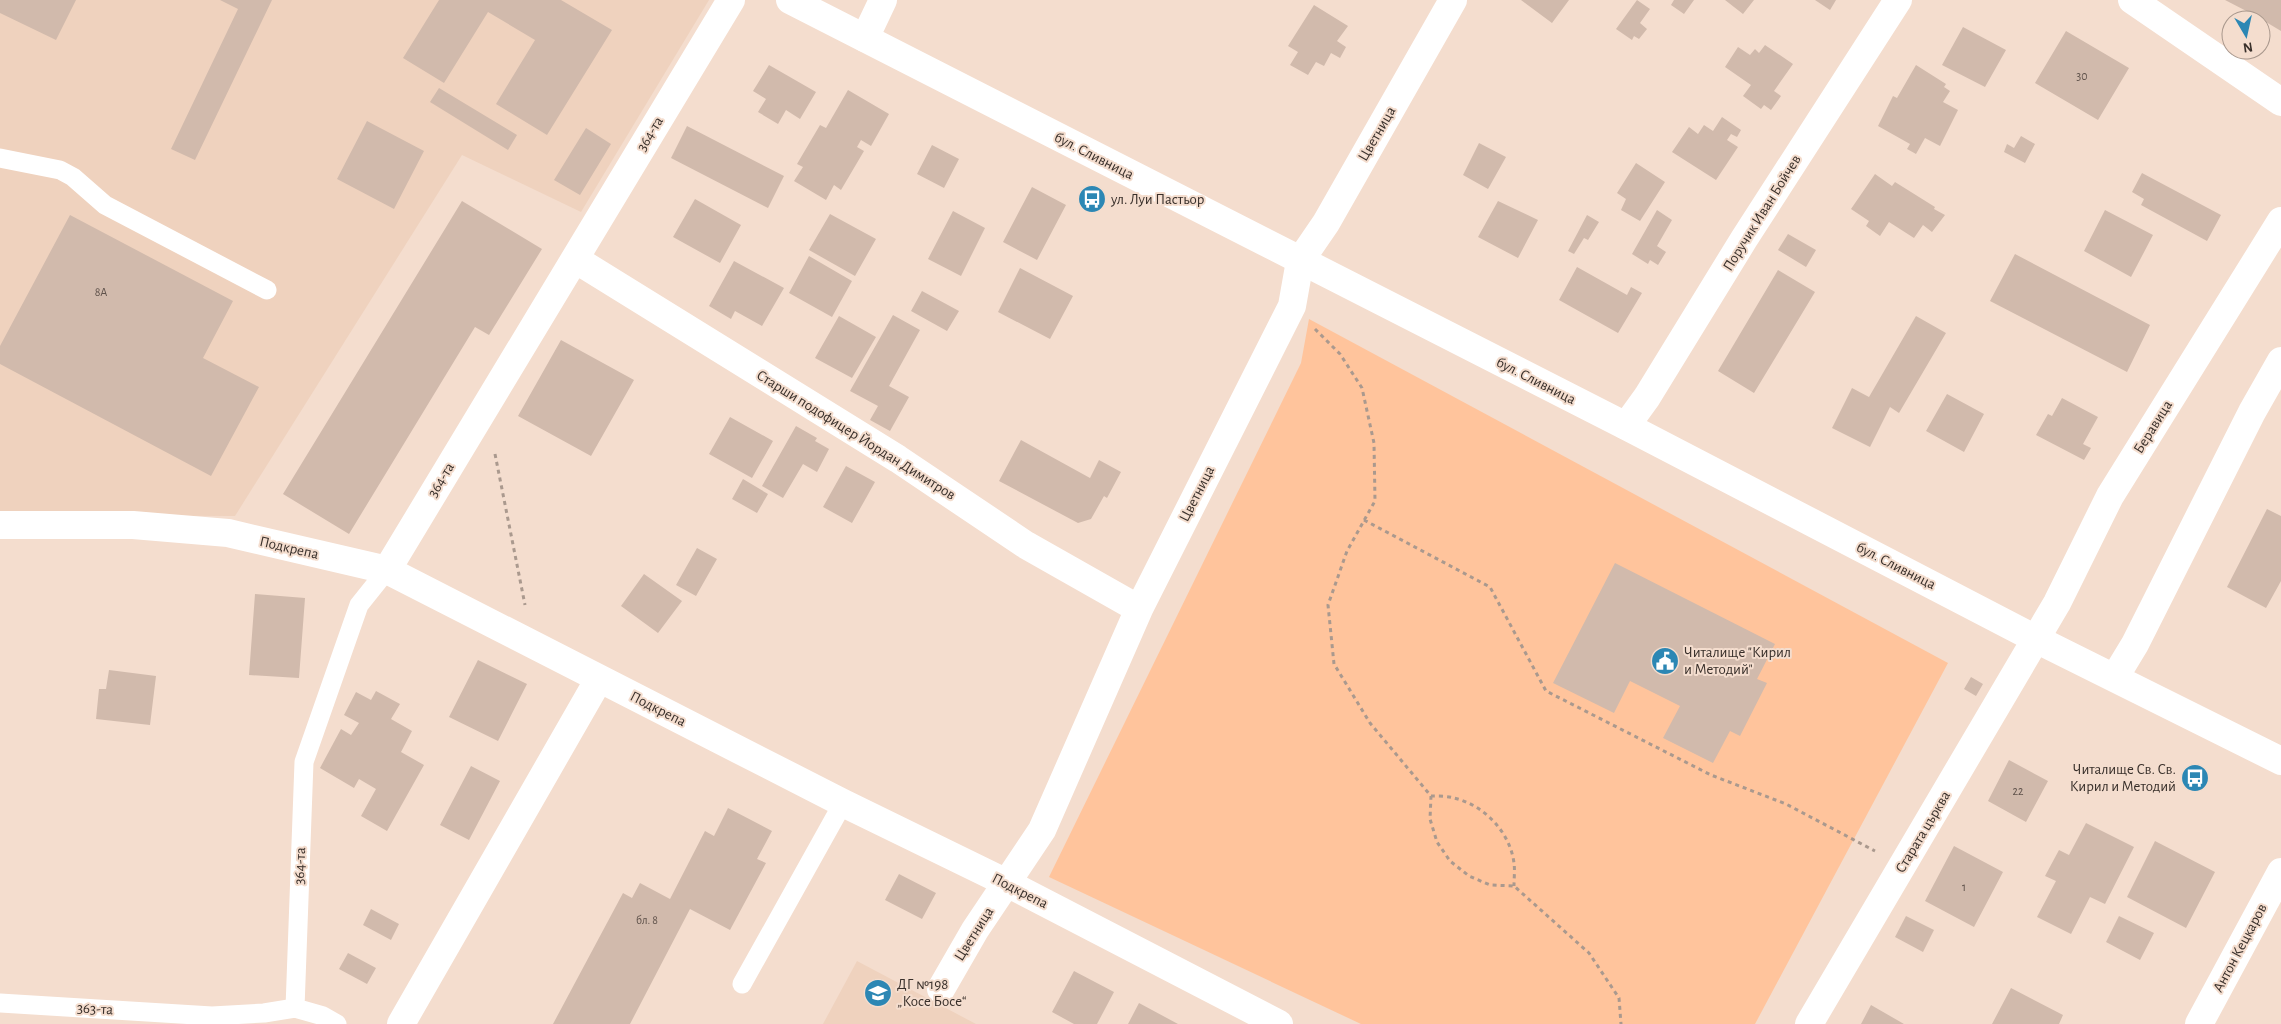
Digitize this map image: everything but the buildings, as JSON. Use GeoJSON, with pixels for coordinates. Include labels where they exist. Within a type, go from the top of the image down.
{"type":"FeatureCollection","features":[{"type":"Feature","properties":{"kind":"street","name":"364-та"},"geometry":{"type":"LineString","coordinates":[[386,570],[731,0]]}},
{"type":"Feature","properties":{"kind":"street","name":"бул. Сливница"},"geometry":{"type":"LineString","coordinates":[[790,0],[1626,426],[2036,639],[2281,762]]}},
{"type":"Feature","properties":{"kind":"street"},"geometry":{"type":"LineString","coordinates":[[865,38],[883,0]]}},
{"type":"Feature","properties":{"kind":"street","name":"Цветница"},"geometry":{"type":"LineString","coordinates":[[941,989],[975,930],[1042,830],[1139,609],[1292,306],[1300,261],[1326,224],[1453,0]]}},
{"type":"Feature","properties":{"kind":"street","name":"Поручик Иван Бойчев"},"geometry":{"type":"LineString","coordinates":[[1626,426],[1647,397],[1744,239],[1898,0]]}},
{"type":"Feature","properties":{"kind":"street"},"geometry":{"type":"LineString","coordinates":[[2132,0],[2281,102]]}},
{"type":"Feature","properties":{"kind":"street","name":"Беравица"},"geometry":{"type":"LineString","coordinates":[[2036,639],[2057,604],[2110,496],[2281,222]]}},
{"type":"Feature","properties":{"kind":"street","name":"Старши подофицер Йордан Димитров"},"geometry":{"type":"LineString","coordinates":[[575,259],[898,459],[1026,545],[1139,609]]}},
{"type":"Feature","properties":{"kind":"street"},"geometry":{"type":"LineString","coordinates":[[2115,678],[2135,644],[2252,412],[2281,361]]}},
{"type":"Feature","properties":{"kind":"street","name":"Подкрепа"},"geometry":{"type":"LineString","coordinates":[[0,525],[134,525],[228,533],[386,570],[843,803],[1007,883],[1279,1024]]}},
{"type":"Feature","properties":{"kind":"street","name":"Старата църква"},"geometry":{"type":"LineString","coordinates":[[1809,1024],[2036,639]]}},
{"type":"Feature","properties":{"kind":"street"},"geometry":{"type":"LineString","coordinates":[[401,1024],[599,679]]}},
{"type":"Feature","properties":{"kind":"street","name":"Антон Кецкаров"},"geometry":{"type":"LineString","coordinates":[[2199,1024],[2281,872]]}},
{"type":"Feature","properties":{"kind":"lane"},"geometry":{"type":"LineString","coordinates":[[0,158],[60,170],[72,177],[105,205],[267,290]]}},
{"type":"Feature","properties":{"kind":"lane","name":"364-та"},"geometry":{"type":"LineString","coordinates":[[295,1008],[304,762],[359,605],[386,570]]}},
{"type":"Feature","properties":{"kind":"lane"},"geometry":{"type":"LineString","coordinates":[[742,984],[843,803]]}},
{"type":"Feature","properties":{"kind":"lane","name":"363-та"},"geometry":{"type":"LineString","coordinates":[[0,1003],[212,1016],[295,1008],[323,1016],[337,1024]]}},
{"type":"Feature","properties":{"kind":"path"},"geometry":{"type":"LineString","coordinates":[[1292,306],[1340,354],[1362,388],[1374,443],[1375,501],[1347,551],[1328,605],[1334,664],[1370,723],[1431,796],[1430,819],[1437,842],[1450,861],[1469,876],[1490,885],[1514,886],[1589,953],[1619,998],[1621,1024]]}},
{"type":"Feature","properties":{"kind":"path"},"geometry":{"type":"LineString","coordinates":[[485,406],[533,645]]}},
{"type":"Feature","properties":{"kind":"path"},"geometry":{"type":"LineString","coordinates":[[1364,520],[1490,587],[1546,691],[1711,775],[1786,804],[1903,866]]}},
{"type":"Feature","properties":{"kind":"path"},"geometry":{"type":"LineString","coordinates":[[1431,796],[1454,798],[1476,806],[1494,821],[1507,840],[1512,855],[1514,886]]}},
{"type":"Feature","properties":{"kind":"shaded area"},"geometry":{"type":"Polygon","coordinates":[[[0,0],[709,0],[581,212],[462,155],[235,516],[0,515],[0,0]]]}},
{"type":"Feature","properties":{"kind":"shaded area"},"geometry":{"type":"Polygon","coordinates":[[[1309,319],[1948,663],[1755,1024],[1361,1024],[1049,877],[1301,363],[1309,319]]]}},
{"type":"Feature","properties":{"kind":"shaded area","name":"ДГ №198 „Косе Босе“"},"geometry":{"type":"Polygon","coordinates":[[[857,961],[976,1024],[823,1024],[857,961]]]}},
{"type":"Feature","properties":{"kind":"place","name":"ул. Луи Пастьор"},"geometry":{"type":"Point","coordinates":[1092,199]}},
{"type":"Feature","properties":{"kind":"place","name":"Читалище \"Кирил и Методий\""},"geometry":{"type":"Point","coordinates":[1665,661]}},
{"type":"Feature","properties":{"kind":"place","name":"Читалище Св. Св. Кирил и Методий"},"geometry":{"type":"Point","coordinates":[2195,778]}},
{"type":"Feature","properties":{"kind":"place","name":"ДГ №198 „Косе Босе“"},"geometry":{"type":"Point","coordinates":[878,993]}}]}
